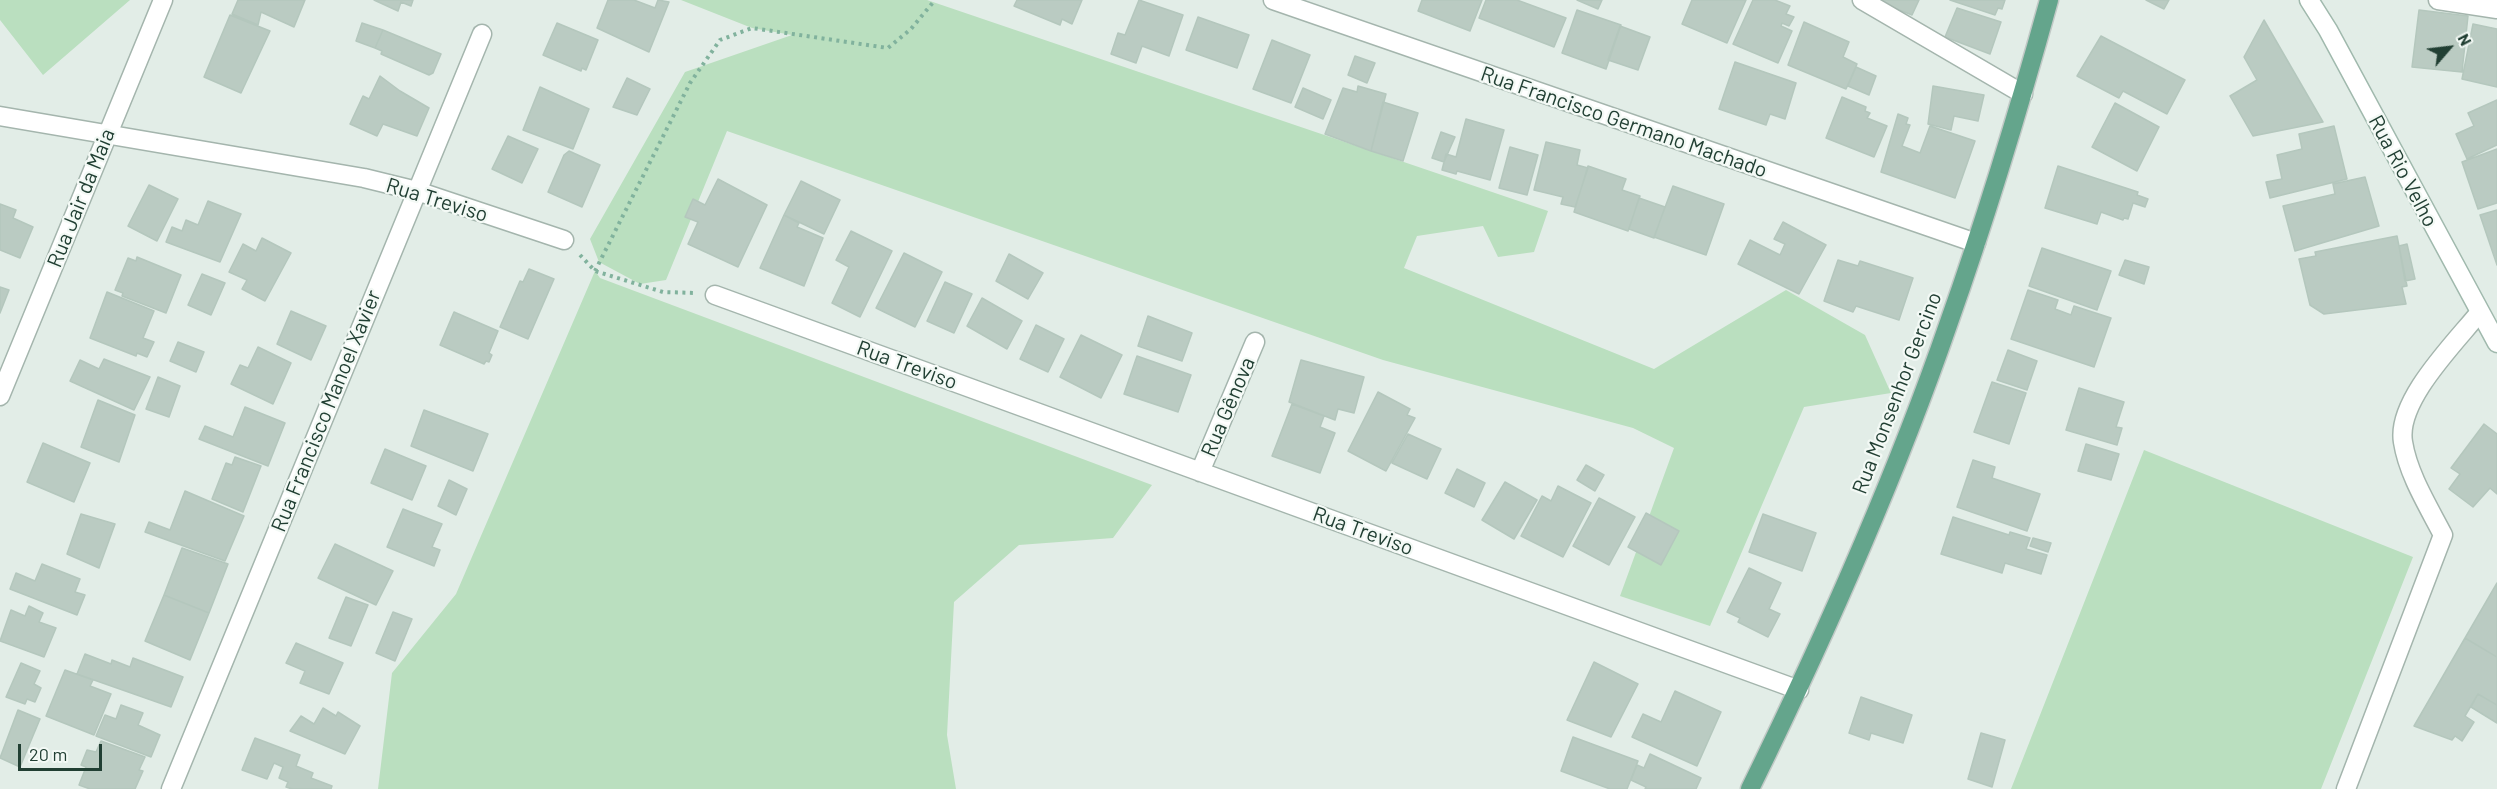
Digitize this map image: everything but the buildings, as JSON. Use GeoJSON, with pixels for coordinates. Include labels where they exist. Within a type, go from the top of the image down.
{"type":"FeatureCollection","features":[{"type":"Feature","properties":{"kind":"main road","name":"Rua Monsenhor Gercino"},"geometry":{"type":"LineString","coordinates":[[1750,789],[1799,690],[1896,462],[1948,328],[2023,94],[2049,0]]}},
{"type":"Feature","properties":{"kind":"street","name":"Rua Jair da Maia"},"geometry":{"type":"LineString","coordinates":[[0,396],[163,0]]}},
{"type":"Feature","properties":{"kind":"street","name":"Rua Francisco Germano Machado"},"geometry":{"type":"LineString","coordinates":[[1273,0],[1976,243]]}},
{"type":"Feature","properties":{"kind":"street"},"geometry":{"type":"LineString","coordinates":[[1862,0],[2023,94]]}},
{"type":"Feature","properties":{"kind":"street","name":"Rua Rio Velho"},"geometry":{"type":"LineString","coordinates":[[2309,0],[2497,343]]}},
{"type":"Feature","properties":{"kind":"street"},"geometry":{"type":"LineString","coordinates":[[2438,0],[2497,9]]}},
{"type":"Feature","properties":{"kind":"street","name":"Rua Francisco Manoel Xavier"},"geometry":{"type":"LineString","coordinates":[[171,789],[483,33]]}},
{"type":"Feature","properties":{"kind":"street","name":"Rua Treviso"},"geometry":{"type":"LineString","coordinates":[[0,116],[364,178],[417,191],[564,240]]}},
{"type":"Feature","properties":{"kind":"street","name":"Rua Treviso"},"geometry":{"type":"LineString","coordinates":[[715,295],[1799,690]]}},
{"type":"Feature","properties":{"kind":"street"},"geometry":{"type":"LineString","coordinates":[[2346,789],[2443,535],[2411,471],[2402,440],[2405,416],[2427,380],[2479,313]]}},
{"type":"Feature","properties":{"kind":"street","name":"Rua Gênova"},"geometry":{"type":"LineString","coordinates":[[1200,472],[1255,342]]}},
{"type":"Feature","properties":{"kind":"path"},"geometry":{"type":"LineString","coordinates":[[595,271],[690,82],[720,40],[752,28],[888,48],[911,28],[935,0]]}},
{"type":"Feature","properties":{"kind":"path"},"geometry":{"type":"LineString","coordinates":[[564,240],[595,271],[663,292],[715,295]]}},
{"type":"Feature","properties":{"kind":"green space"},"geometry":{"type":"Polygon","coordinates":[[[0,0],[130,0],[43,75],[0,20],[0,0]]]}},
{"type":"Feature","properties":{"kind":"green space"},"geometry":{"type":"Polygon","coordinates":[[[681,0],[927,0],[1548,211],[1534,252],[1498,257],[1483,226],[1417,236],[1404,268],[1654,369],[1786,290],[1865,335],[1891,393],[1804,407],[1710,626],[1620,596],[1674,448],[1633,428],[1383,360],[727,131],[666,280],[640,284],[599,262],[590,239],[685,72],[792,35],[752,28],[681,0]]]}},
{"type":"Feature","properties":{"kind":"green space"},"geometry":{"type":"Polygon","coordinates":[[[595,271],[600,278],[1152,485],[1113,538],[1019,545],[954,602],[947,735],[956,789],[378,789],[392,673],[456,594],[595,271]]]}},
{"type":"Feature","properties":{"kind":"green space"},"geometry":{"type":"Polygon","coordinates":[[[2144,450],[2413,557],[2321,789],[2011,789],[2144,450]]]}}]}
